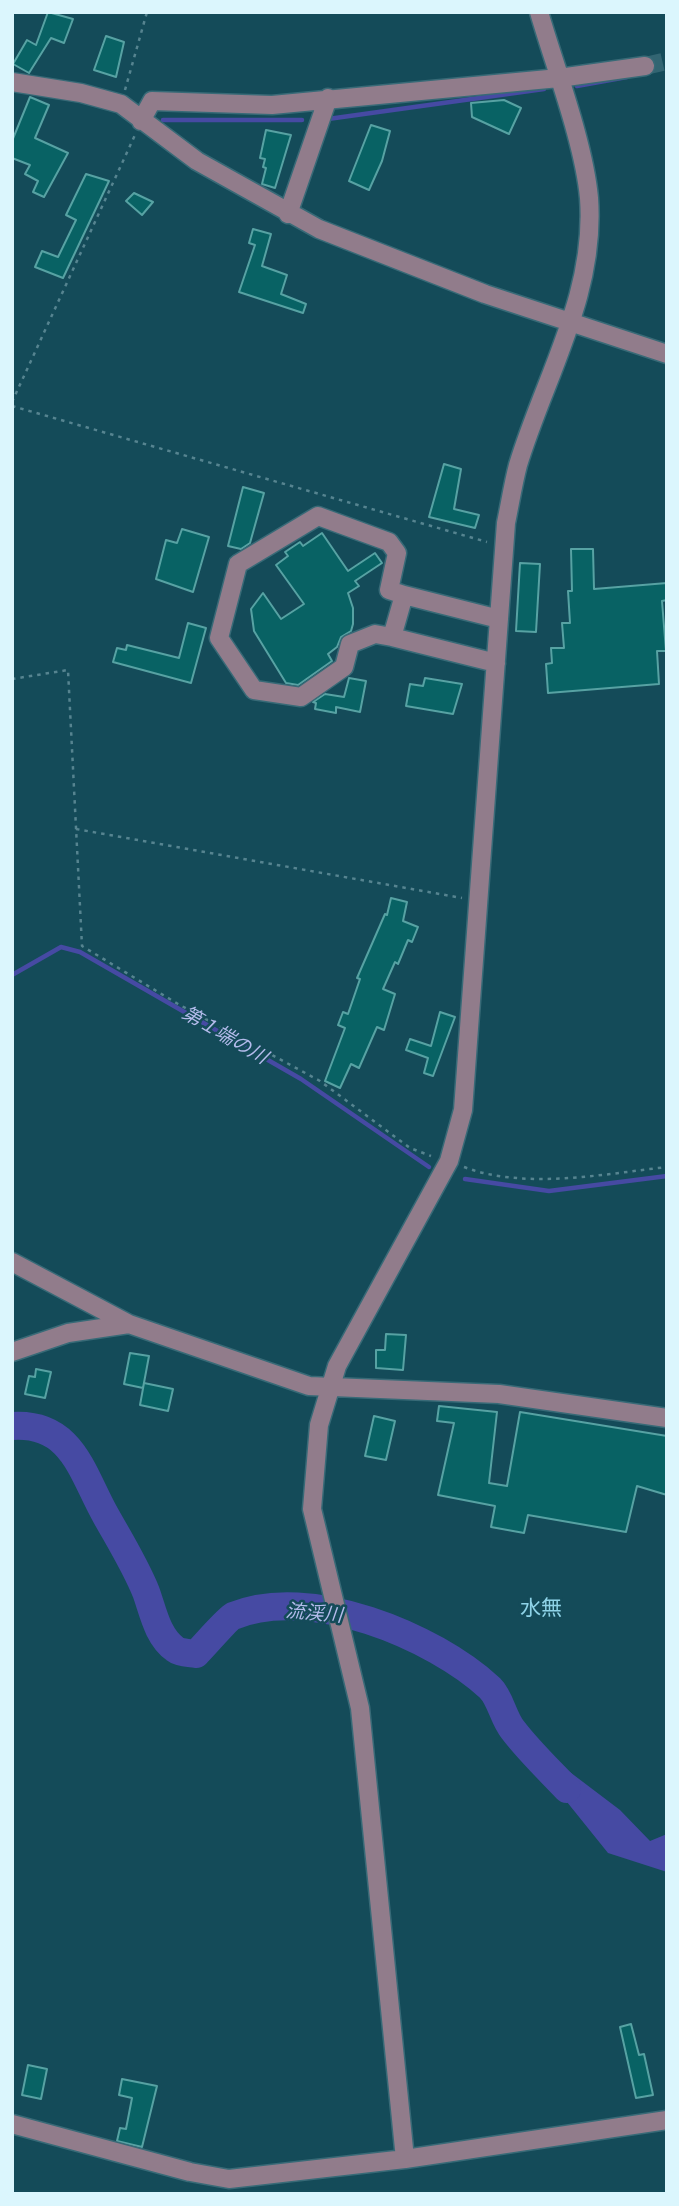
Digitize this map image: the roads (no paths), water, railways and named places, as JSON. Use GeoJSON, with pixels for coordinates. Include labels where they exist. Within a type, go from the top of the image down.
{"type":"FeatureCollection","features":[{"type":"Feature","properties":{"kind":"street"},"geometry":{"type":"LineString","coordinates":[[405,2159],[370,1792],[353,1672],[313,1509],[312,1488],[319,1425],[337,1366],[449,1161],[463,1110],[506,523],[518,466],[572,325],[587,257],[589,197],[539,12]]}},
{"type":"Feature","properties":{"kind":"street"},"geometry":{"type":"LineString","coordinates":[[141,121],[152,101],[272,104],[559,78],[645,66]]}},
{"type":"Feature","properties":{"kind":"street"},"geometry":{"type":"LineString","coordinates":[[12,82],[81,93],[121,104],[197,161],[288,214],[472,289],[572,325],[667,354]]}},
{"type":"Feature","properties":{"kind":"street"},"geometry":{"type":"LineString","coordinates":[[288,214],[328,98]]}},
{"type":"Feature","properties":{"kind":"street"},"geometry":{"type":"LineString","coordinates":[[496,663],[375,634],[350,644],[344,667],[301,698],[254,690],[219,638],[238,564],[318,516],[389,542],[397,553],[389,590],[499,619]]}},
{"type":"Feature","properties":{"kind":"street"},"geometry":{"type":"LineString","coordinates":[[393,637],[404,595]]}},
{"type":"Feature","properties":{"kind":"street"},"geometry":{"type":"LineString","coordinates":[[12,1262],[130,1324],[309,1386],[499,1394],[667,1418]]}},
{"type":"Feature","properties":{"kind":"street"},"geometry":{"type":"LineString","coordinates":[[12,1352],[68,1333],[130,1324]]}},
{"type":"Feature","properties":{"kind":"street"},"geometry":{"type":"LineString","coordinates":[[12,2124],[209,2177],[256,2178],[667,2120]]}},
{"type":"Feature","properties":{"kind":"waterway"},"geometry":{"type":"LineString","coordinates":[[577,86],[627,77]]}},
{"type":"Feature","properties":{"kind":"waterway"},"geometry":{"type":"LineString","coordinates":[[328,119],[544,89]]}},
{"type":"Feature","properties":{"kind":"waterway"},"geometry":{"type":"LineString","coordinates":[[163,120],[302,120]]}},
{"type":"Feature","properties":{"kind":"waterway","name":"第１端の川"},"geometry":{"type":"LineString","coordinates":[[12,975],[61,947],[80,952],[301,1079],[429,1167]]}},
{"type":"Feature","properties":{"kind":"waterway","name":"第１端の川"},"geometry":{"type":"LineString","coordinates":[[465,1179],[549,1191],[667,1176]]}},
{"type":"Feature","properties":{"kind":"waterway","name":"流渓川"},"geometry":{"type":"LineString","coordinates":[[12,1426],[33,1427],[49,1432],[73,1454],[137,1572],[160,1630],[175,1649],[196,1654],[233,1616],[264,1608],[297,1606],[369,1620],[437,1650],[490,1688],[513,1730],[567,1789]]}},
{"type":"Feature","properties":{"kind":"tunnel"},"geometry":{"type":"LineString","coordinates":[[645,66],[667,61]]}},
{"type":"Feature","properties":{"kind":"district","name":"水無"},"geometry":{"type":"Point","coordinates":[541,1608]}}]}
